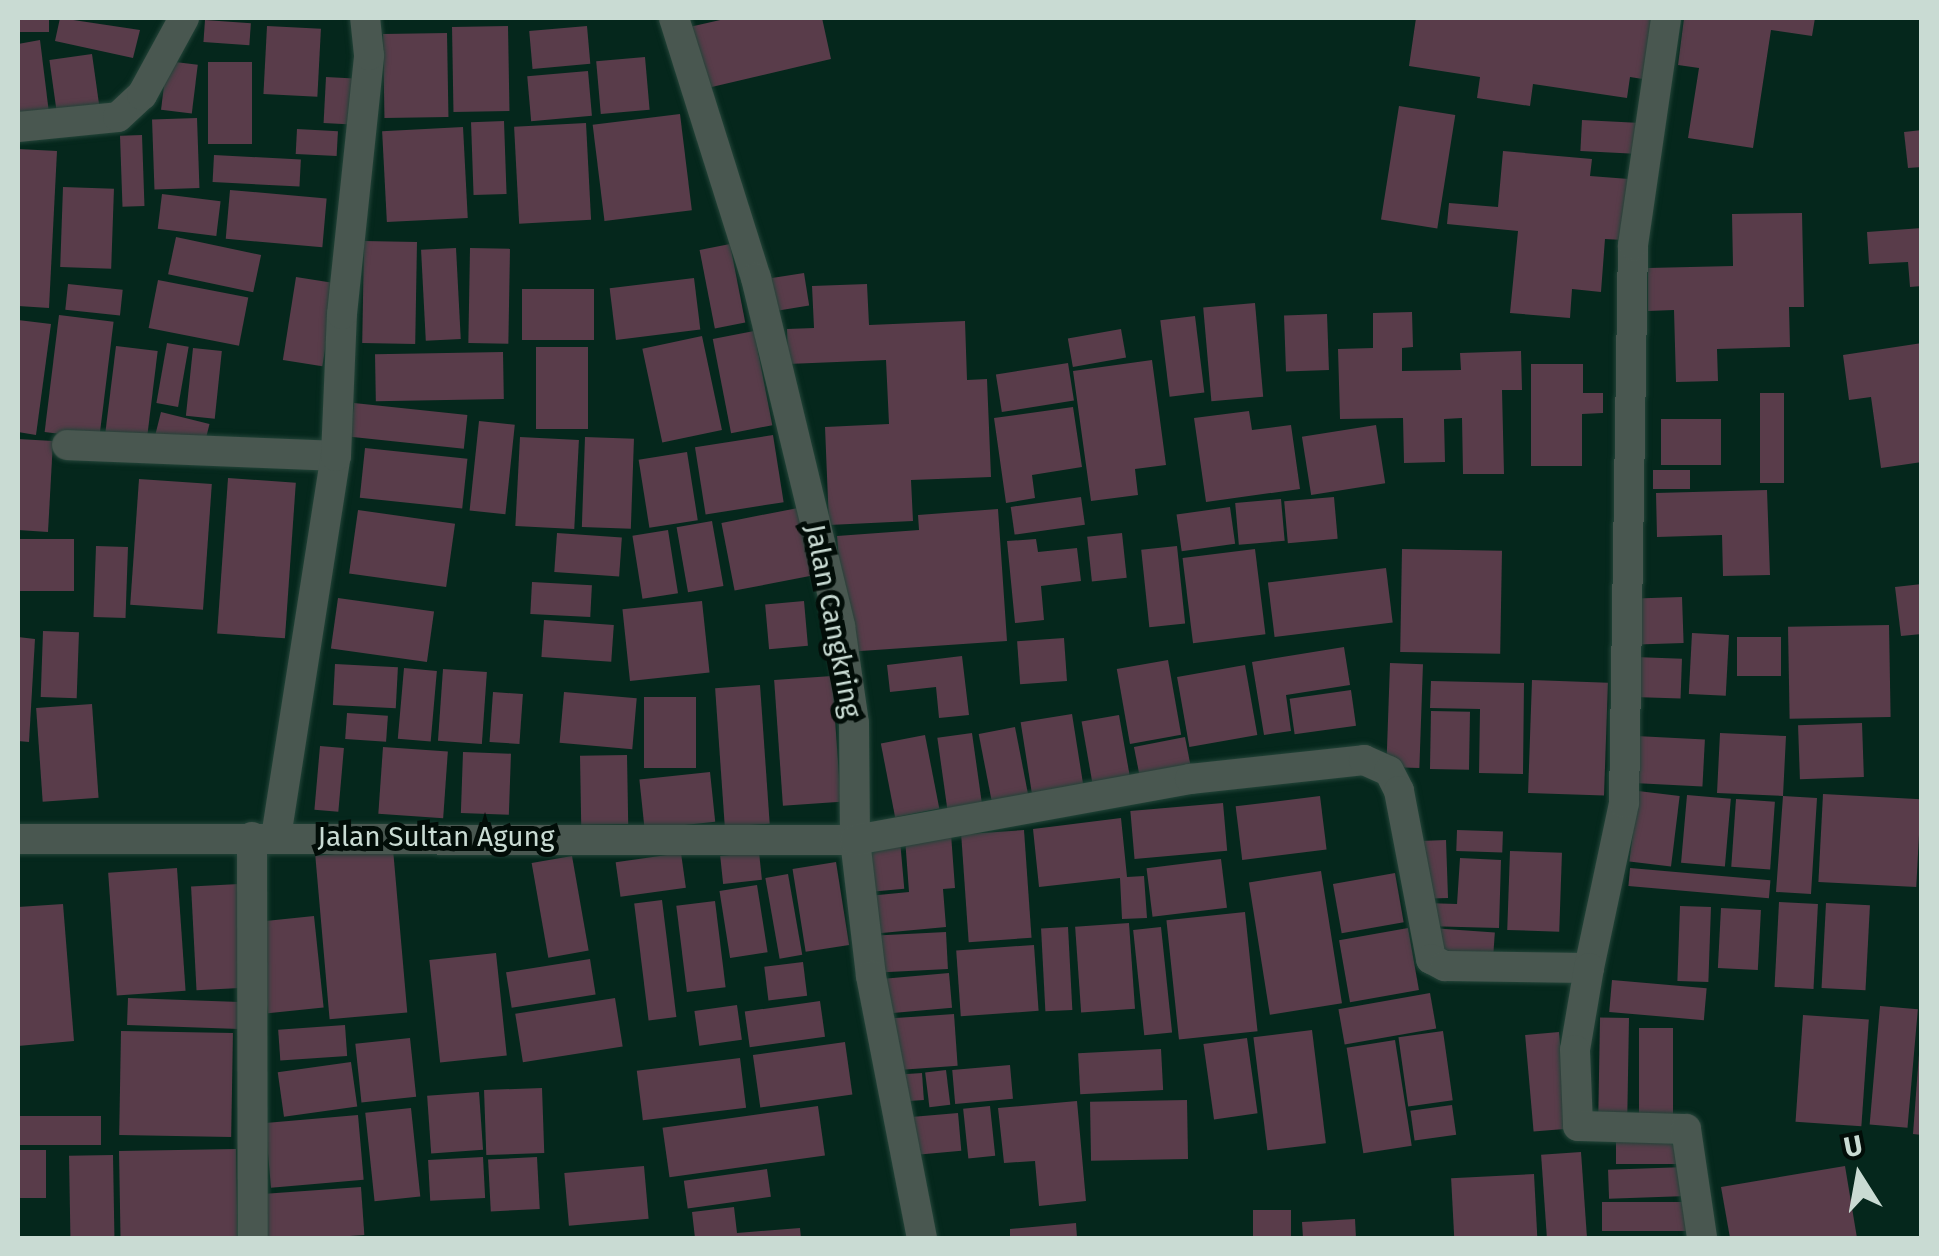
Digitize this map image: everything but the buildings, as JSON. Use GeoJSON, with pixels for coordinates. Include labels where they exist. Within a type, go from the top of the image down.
{"type":"FeatureCollection","features":[{"type":"Feature","properties":{"kind":"street"},"geometry":{"type":"LineString","coordinates":[[18,127],[118,117],[142,95],[184,18]]}},
{"type":"Feature","properties":{"kind":"street"},"geometry":{"type":"LineString","coordinates":[[253,1238],[264,837],[336,456],[342,314],[369,55],[365,18]]}},
{"type":"Feature","properties":{"kind":"street","name":"Jalan Cangkring"},"geometry":{"type":"LineString","coordinates":[[674,18],[756,278],[840,626],[854,723],[855,840],[871,976],[922,1238]]}},
{"type":"Feature","properties":{"kind":"street"},"geometry":{"type":"LineString","coordinates":[[1666,18],[1634,244],[1624,803],[1575,1050],[1578,1126],[1686,1129],[1702,1238]]}},
{"type":"Feature","properties":{"kind":"street"},"geometry":{"type":"LineString","coordinates":[[67,445],[336,456]]}},
{"type":"Feature","properties":{"kind":"street","name":"Jalan Sultan Agung"},"geometry":{"type":"LineString","coordinates":[[18,839],[855,840],[1190,779],[1364,760],[1389,771],[1400,791],[1430,958],[1446,966],[1589,968]]}}]}
